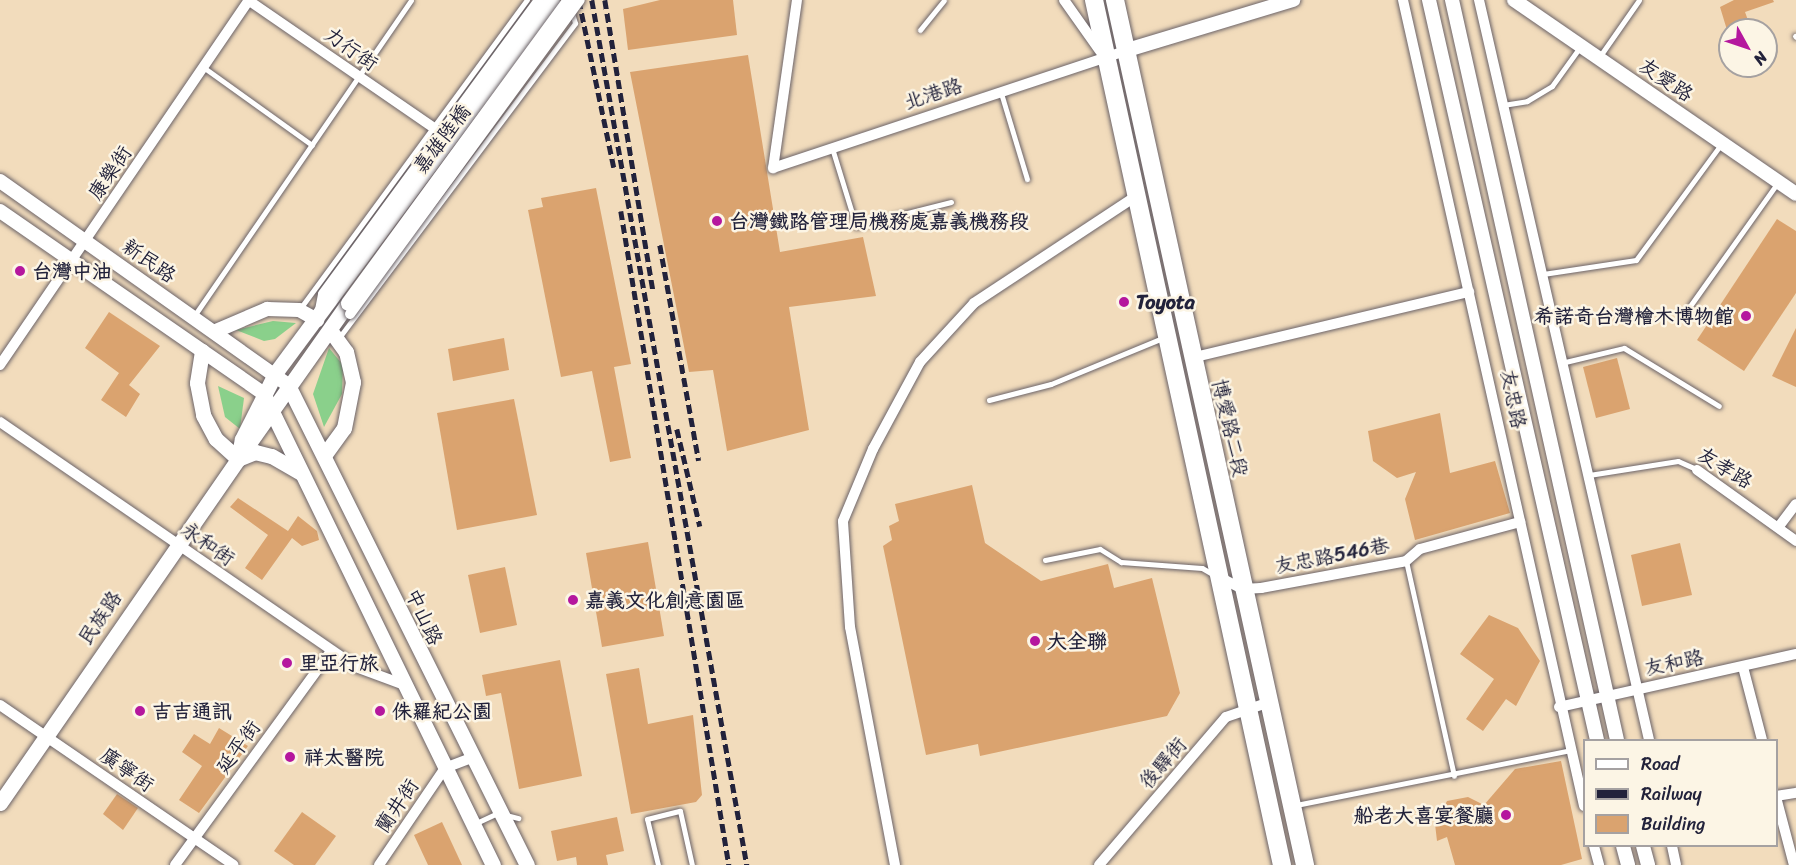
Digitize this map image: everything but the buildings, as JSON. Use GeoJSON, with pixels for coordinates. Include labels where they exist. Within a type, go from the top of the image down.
{"type":"FeatureCollection","features":[{"type":"Feature","properties":{"kind":"main road","name":"嘉雄陸橋"},"geometry":{"type":"LineString","coordinates":[[330,293],[552,0]]}},
{"type":"Feature","properties":{"kind":"main road","name":"嘉雄陸橋"},"geometry":{"type":"LineString","coordinates":[[334,335],[349,308],[569,0]]}},
{"type":"Feature","properties":{"kind":"main road"},"geometry":{"type":"LineString","coordinates":[[1094,0],[1104,57],[1282,865]]}},
{"type":"Feature","properties":{"kind":"main road","name":"博愛路二段"},"geometry":{"type":"LineString","coordinates":[[1115,0],[1191,358],[1305,865]]}},
{"type":"Feature","properties":{"kind":"main road","name":"民族路"},"geometry":{"type":"LineString","coordinates":[[238,459],[263,393],[276,372],[317,320],[330,293]]}},
{"type":"Feature","properties":{"kind":"main road","name":"民族路"},"geometry":{"type":"LineString","coordinates":[[0,803],[176,544],[288,385],[334,335]]}},
{"type":"Feature","properties":{"kind":"main road"},"geometry":{"type":"LineString","coordinates":[[325,454],[344,428],[353,392],[346,352],[334,335]]}},
{"type":"Feature","properties":{"kind":"main road"},"geometry":{"type":"LineString","coordinates":[[202,351],[197,383],[203,415],[216,439],[238,459],[255,452],[272,456],[304,475]]}},
{"type":"Feature","properties":{"kind":"main road","name":"中山路"},"geometry":{"type":"LineString","coordinates":[[288,385],[325,454],[430,678],[527,865]]}},
{"type":"Feature","properties":{"kind":"main road"},"geometry":{"type":"LineString","coordinates":[[263,393],[273,408],[402,684],[493,865]]}},
{"type":"Feature","properties":{"kind":"main road"},"geometry":{"type":"LineString","coordinates":[[402,684],[430,678]]}},
{"type":"Feature","properties":{"kind":"street","name":"力行街"},"geometry":{"type":"LineString","coordinates":[[248,0],[434,128]]}},
{"type":"Feature","properties":{"kind":"street","name":"康樂街"},"geometry":{"type":"LineString","coordinates":[[0,365],[248,0]]}},
{"type":"Feature","properties":{"kind":"street"},"geometry":{"type":"LineString","coordinates":[[330,293],[539,0]]}},
{"type":"Feature","properties":{"kind":"street"},"geometry":{"type":"LineString","coordinates":[[349,308],[580,0]]}},
{"type":"Feature","properties":{"kind":"street","name":"北港路"},"geometry":{"type":"LineString","coordinates":[[797,0],[773,168],[1104,57],[1293,0]]}},
{"type":"Feature","properties":{"kind":"street"},"geometry":{"type":"LineString","coordinates":[[1064,0],[1104,57]]}},
{"type":"Feature","properties":{"kind":"street","name":"友忠路"},"geometry":{"type":"LineString","coordinates":[[1403,0],[1559,707],[1583,802]]}},
{"type":"Feature","properties":{"kind":"street","name":"友忠路"},"geometry":{"type":"LineString","coordinates":[[1429,0],[1597,739]]}},
{"type":"Feature","properties":{"kind":"street","name":"友忠路"},"geometry":{"type":"LineString","coordinates":[[1452,0],[1617,739]]}},
{"type":"Feature","properties":{"kind":"street"},"geometry":{"type":"LineString","coordinates":[[1479,0],[1501,105],[1649,739]]}},
{"type":"Feature","properties":{"kind":"street","name":"友愛路"},"geometry":{"type":"LineString","coordinates":[[1514,0],[1796,194]]}},
{"type":"Feature","properties":{"kind":"street","name":"新民路"},"geometry":{"type":"LineString","coordinates":[[0,181],[276,372],[288,385]]}},
{"type":"Feature","properties":{"kind":"street"},"geometry":{"type":"LineString","coordinates":[[895,865],[850,627],[843,521],[873,449],[920,362],[974,303],[1135,197]]}},
{"type":"Feature","properties":{"kind":"street"},"geometry":{"type":"LineString","coordinates":[[0,211],[263,393]]}},
{"type":"Feature","properties":{"kind":"street"},"geometry":{"type":"LineString","coordinates":[[1191,358],[1469,292]]}},
{"type":"Feature","properties":{"kind":"street"},"geometry":{"type":"LineString","coordinates":[[216,331],[253,311],[299,310],[317,320]]}},
{"type":"Feature","properties":{"kind":"street","name":"永和街"},"geometry":{"type":"LineString","coordinates":[[0,422],[356,668],[402,684]]}},
{"type":"Feature","properties":{"kind":"street","name":"友孝路"},"geometry":{"type":"LineString","coordinates":[[1697,470],[1780,525],[1796,541]]}},
{"type":"Feature","properties":{"kind":"street"},"geometry":{"type":"LineString","coordinates":[[1780,525],[1796,504]]}},
{"type":"Feature","properties":{"kind":"street","name":"友忠路546巷"},"geometry":{"type":"LineString","coordinates":[[1243,589],[1406,561],[1420,549],[1520,522]]}},
{"type":"Feature","properties":{"kind":"street"},"geometry":{"type":"LineString","coordinates":[[1218,576],[1243,589]]}},
{"type":"Feature","properties":{"kind":"street","name":"延平街"},"geometry":{"type":"LineString","coordinates":[[176,865],[331,651]]}},
{"type":"Feature","properties":{"kind":"street","name":"友和路"},"geometry":{"type":"LineString","coordinates":[[1559,707],[1796,654]]}},
{"type":"Feature","properties":{"kind":"street"},"geometry":{"type":"LineString","coordinates":[[1743,667],[1761,739]]}},
{"type":"Feature","properties":{"kind":"street","name":"後驛街"},"geometry":{"type":"LineString","coordinates":[[1099,865],[1226,717],[1247,707],[1267,703]]}},
{"type":"Feature","properties":{"kind":"street","name":"廣寧街"},"geometry":{"type":"LineString","coordinates":[[0,705],[234,865]]}},
{"type":"Feature","properties":{"kind":"street"},"geometry":{"type":"LineString","coordinates":[[445,768],[471,758]]}},
{"type":"Feature","properties":{"kind":"street","name":"蘭井街"},"geometry":{"type":"LineString","coordinates":[[378,865],[445,768]]}},
{"type":"Feature","properties":{"kind":"street"},"geometry":{"type":"LineString","coordinates":[[1778,796],[1796,793]]}},
{"type":"Feature","properties":{"kind":"street"},"geometry":{"type":"LineString","coordinates":[[1778,804],[1794,865]]}},
{"type":"Feature","properties":{"kind":"street"},"geometry":{"type":"LineString","coordinates":[[1594,847],[1599,865]]}},
{"type":"Feature","properties":{"kind":"street"},"geometry":{"type":"LineString","coordinates":[[1623,847],[1628,865]]}},
{"type":"Feature","properties":{"kind":"street"},"geometry":{"type":"LineString","coordinates":[[1643,847],[1648,865]]}},
{"type":"Feature","properties":{"kind":"street"},"geometry":{"type":"LineString","coordinates":[[1672,847],[1676,865]]}},
{"type":"Feature","properties":{"kind":"lane"},"geometry":{"type":"LineString","coordinates":[[194,316],[411,0]]}},
{"type":"Feature","properties":{"kind":"lane"},"geometry":{"type":"LineString","coordinates":[[299,310],[527,0]]}},
{"type":"Feature","properties":{"kind":"lane"},"geometry":{"type":"LineString","coordinates":[[334,335],[575,23],[569,0]]}},
{"type":"Feature","properties":{"kind":"lane"},"geometry":{"type":"LineString","coordinates":[[920,30],[944,0]]}},
{"type":"Feature","properties":{"kind":"lane"},"geometry":{"type":"LineString","coordinates":[[1599,58],[1639,0]]}},
{"type":"Feature","properties":{"kind":"lane"},"geometry":{"type":"LineString","coordinates":[[1501,105],[1527,101],[1552,86],[1581,46]]}},
{"type":"Feature","properties":{"kind":"lane"},"geometry":{"type":"LineString","coordinates":[[203,67],[312,145]]}},
{"type":"Feature","properties":{"kind":"lane"},"geometry":{"type":"LineString","coordinates":[[1001,93],[1027,179]]}},
{"type":"Feature","properties":{"kind":"lane"},"geometry":{"type":"LineString","coordinates":[[1541,274],[1636,260],[1722,142]]}},
{"type":"Feature","properties":{"kind":"lane"},"geometry":{"type":"LineString","coordinates":[[832,148],[855,226],[951,202]]}},
{"type":"Feature","properties":{"kind":"lane"},"geometry":{"type":"LineString","coordinates":[[1690,306],[1779,181]]}},
{"type":"Feature","properties":{"kind":"lane"},"geometry":{"type":"LineString","coordinates":[[989,400],[1051,384],[1167,336]]}},
{"type":"Feature","properties":{"kind":"lane"},"geometry":{"type":"LineString","coordinates":[[1561,364],[1624,348],[1719,406]]}},
{"type":"Feature","properties":{"kind":"lane","name":"友孝路"},"geometry":{"type":"LineString","coordinates":[[1588,476],[1678,461],[1697,470]]}},
{"type":"Feature","properties":{"kind":"lane"},"geometry":{"type":"LineString","coordinates":[[1045,560],[1101,549],[1121,562],[1203,568],[1218,576]]}},
{"type":"Feature","properties":{"kind":"lane"},"geometry":{"type":"LineString","coordinates":[[1406,561],[1454,777]]}},
{"type":"Feature","properties":{"kind":"lane"},"geometry":{"type":"LineString","coordinates":[[1292,806],[1454,777],[1571,750]]}},
{"type":"Feature","properties":{"kind":"lane"},"geometry":{"type":"LineString","coordinates":[[658,865],[647,819],[680,811],[692,865]]}},
{"type":"Feature","properties":{"kind":"lane"},"geometry":{"type":"LineString","coordinates":[[471,825],[498,813],[518,818]]}},
{"type":"Feature","properties":{"kind":"green space"},"geometry":{"type":"Polygon","coordinates":[[[273,321],[296,323],[275,339],[264,341],[236,330],[273,321]]]}},
{"type":"Feature","properties":{"kind":"green space"},"geometry":{"type":"Polygon","coordinates":[[[329,348],[343,365],[342,394],[324,427],[313,394],[329,348]]]}},
{"type":"Feature","properties":{"kind":"green space"},"geometry":{"type":"Polygon","coordinates":[[[218,386],[244,398],[240,429],[225,417],[218,386]]]}},
{"type":"Feature","properties":{"kind":"railway"},"geometry":{"type":"LineString","coordinates":[[579,0],[614,167]]}},
{"type":"Feature","properties":{"kind":"railway"},"geometry":{"type":"LineString","coordinates":[[592,0],[747,865]]}},
{"type":"Feature","properties":{"kind":"railway"},"geometry":{"type":"LineString","coordinates":[[605,0],[653,290]]}},
{"type":"Feature","properties":{"kind":"railway"},"geometry":{"type":"LineString","coordinates":[[621,211],[729,865]]}},
{"type":"Feature","properties":{"kind":"railway"},"geometry":{"type":"LineString","coordinates":[[660,245],[699,461]]}},
{"type":"Feature","properties":{"kind":"railway"},"geometry":{"type":"LineString","coordinates":[[677,429],[700,526]]}},
{"type":"Feature","properties":{"kind":"place","name":"台灣鐵路管理局機務處嘉義機務段"},"geometry":{"type":"Point","coordinates":[717,221]}},
{"type":"Feature","properties":{"kind":"place","name":"台灣中油"},"geometry":{"type":"Point","coordinates":[20,271]}},
{"type":"Feature","properties":{"kind":"place","name":"Toyota"},"geometry":{"type":"Point","coordinates":[1124,302]}},
{"type":"Feature","properties":{"kind":"place","name":"希諾奇台灣檜木博物館"},"geometry":{"type":"Point","coordinates":[1746,316]}},
{"type":"Feature","properties":{"kind":"place","name":"嘉義文化創意園區"},"geometry":{"type":"Point","coordinates":[573,600]}},
{"type":"Feature","properties":{"kind":"place","name":"大全聯"},"geometry":{"type":"Point","coordinates":[1035,641]}},
{"type":"Feature","properties":{"kind":"place","name":"里亞行旅"},"geometry":{"type":"Point","coordinates":[287,663]}},
{"type":"Feature","properties":{"kind":"place","name":"吉吉通訊"},"geometry":{"type":"Point","coordinates":[140,711]}},
{"type":"Feature","properties":{"kind":"place","name":"侏羅紀公園"},"geometry":{"type":"Point","coordinates":[380,711]}},
{"type":"Feature","properties":{"kind":"place","name":"祥太醫院"},"geometry":{"type":"Point","coordinates":[290,757]}},
{"type":"Feature","properties":{"kind":"place","name":"船老大喜宴餐廳"},"geometry":{"type":"Point","coordinates":[1506,815]}}]}
